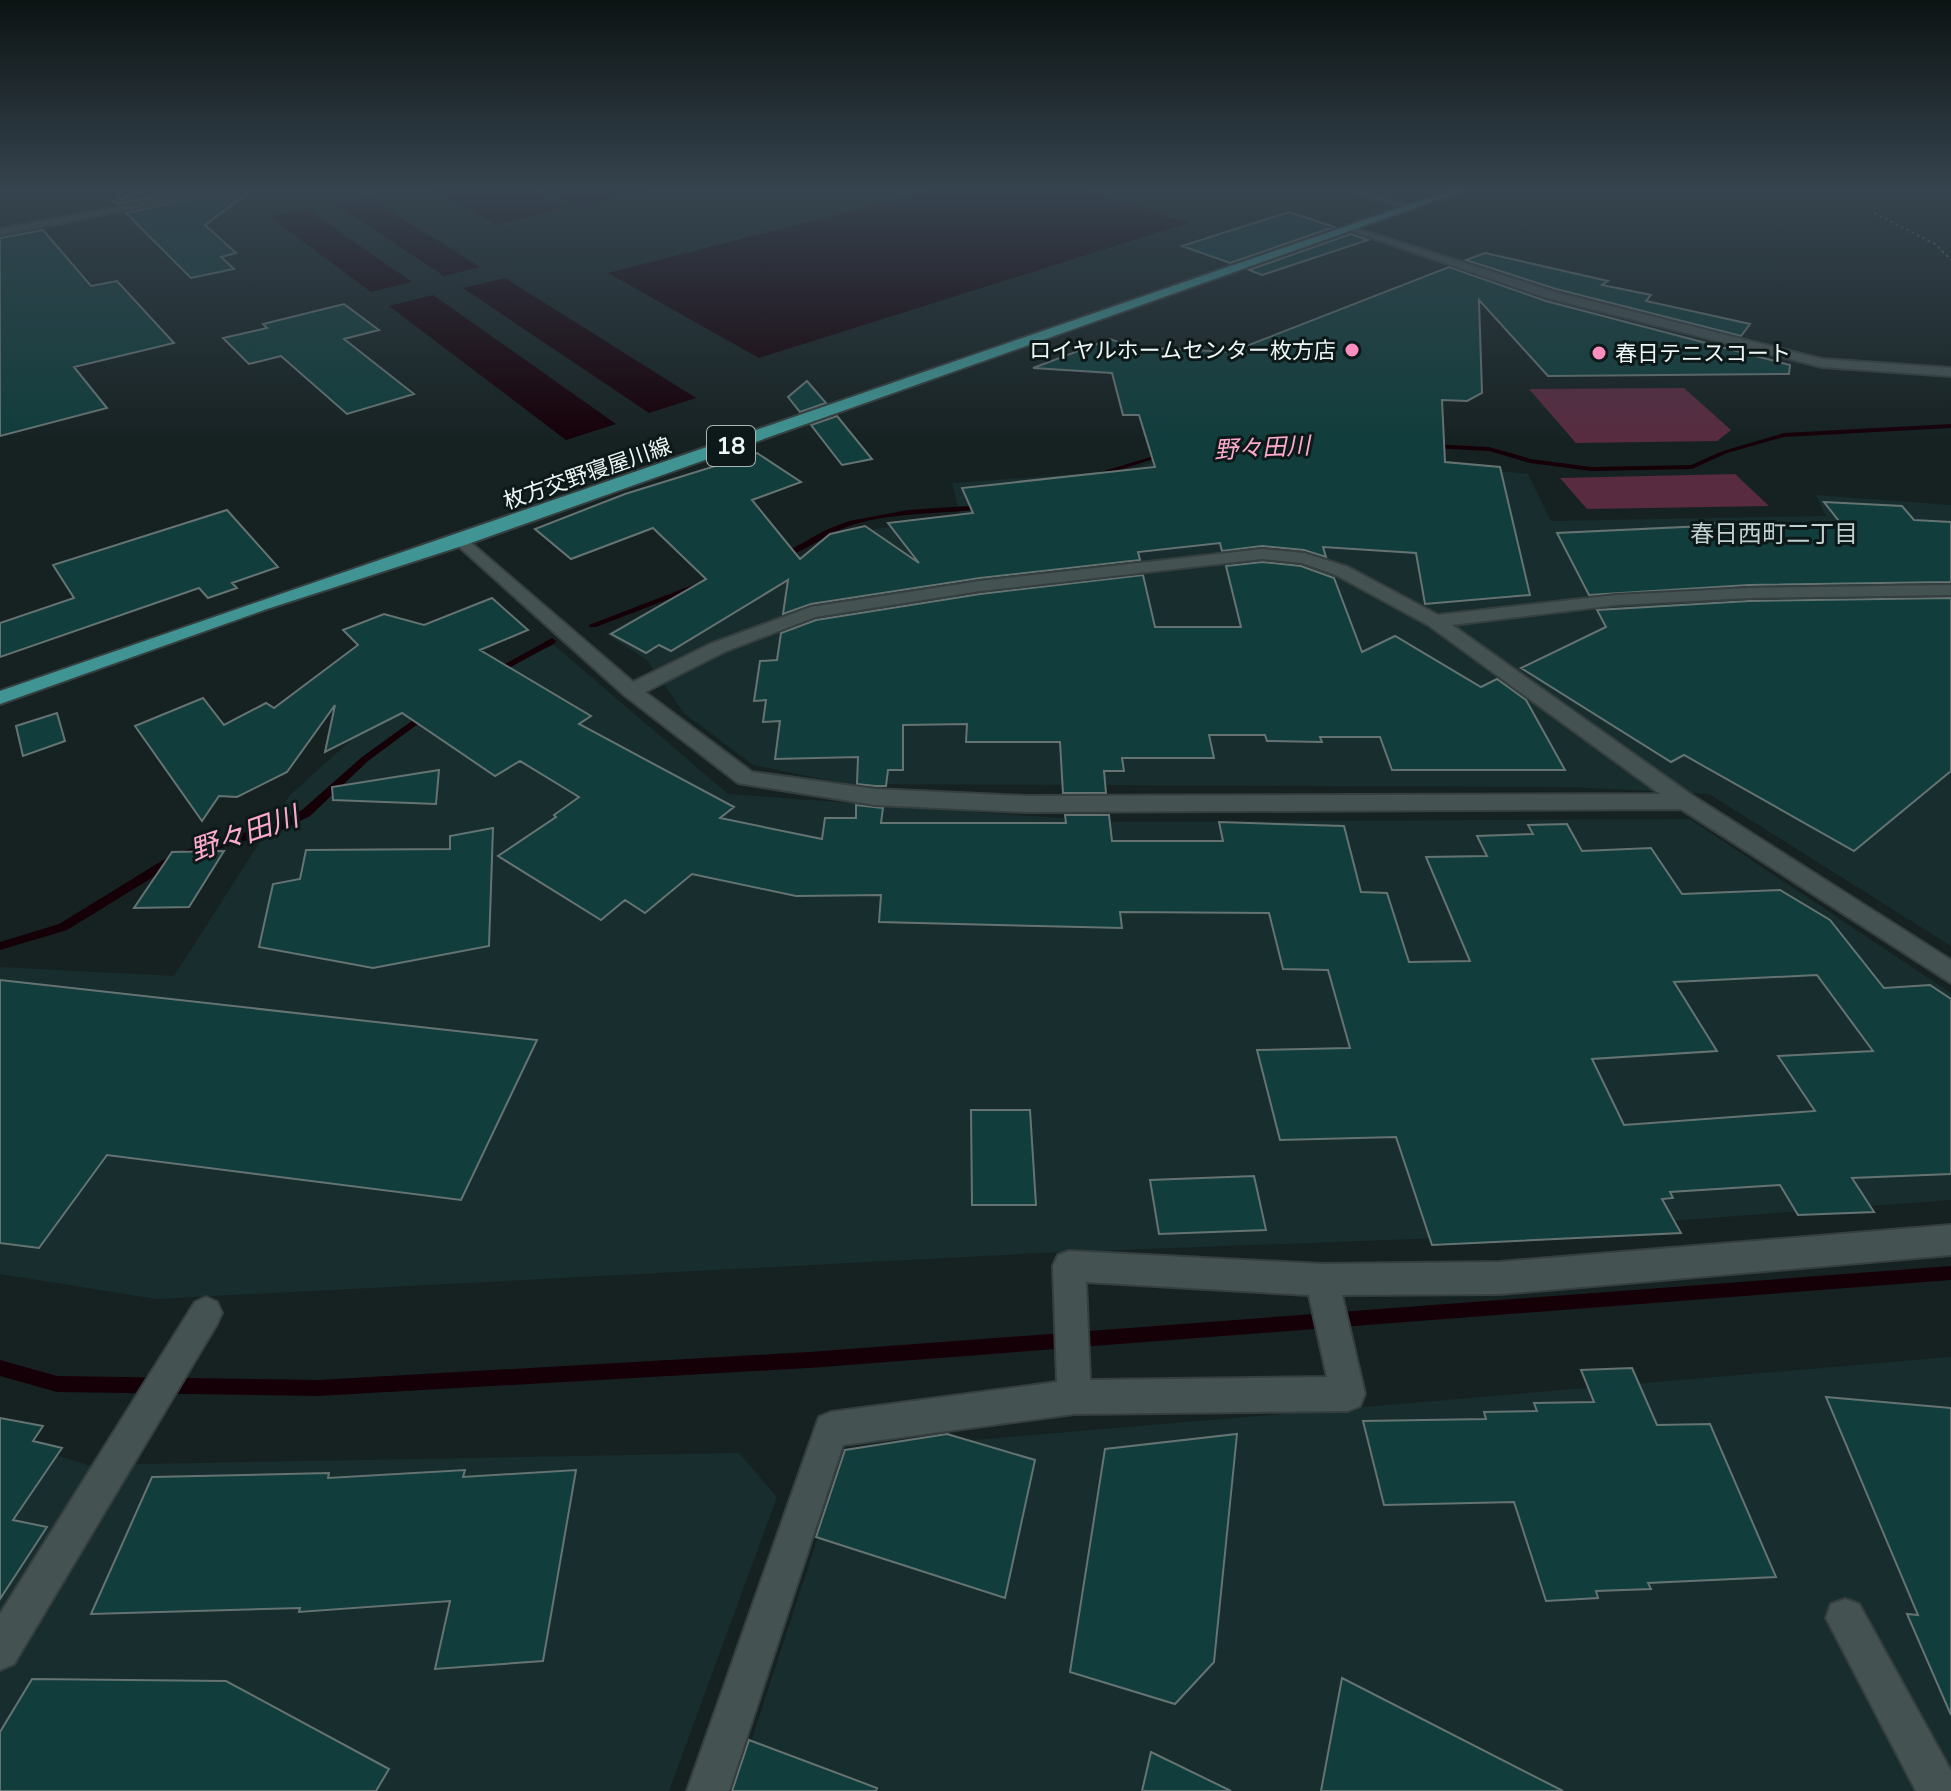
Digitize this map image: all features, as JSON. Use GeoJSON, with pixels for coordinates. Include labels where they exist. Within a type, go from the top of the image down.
{"type":"FeatureCollection","features":[{"type":"Feature","properties":{"kind":"main road","name":"枚方交野寝屋川線"},"geometry":{"type":"LineString","coordinates":[[0,698],[261,605],[462,540],[1218,274]]}},
{"type":"Feature","properties":{"kind":"street"},"geometry":{"type":"LineString","coordinates":[[1488,274],[1551,295],[1822,363],[1885,370],[1951,372]]}},
{"type":"Feature","properties":{"kind":"street"},"geometry":{"type":"LineString","coordinates":[[462,540],[631,691],[746,778],[875,797],[1026,804],[1685,801]]}},
{"type":"Feature","properties":{"kind":"street"},"geometry":{"type":"LineString","coordinates":[[631,691],[717,648],[811,612],[980,586],[1262,554],[1304,558],[1342,571],[1435,621],[1685,801],[1951,973]]}},
{"type":"Feature","properties":{"kind":"street"},"geometry":{"type":"LineString","coordinates":[[1435,621],[1616,600],[1749,593],[1951,590]]}},
{"type":"Feature","properties":{"kind":"street"},"geometry":{"type":"LineString","coordinates":[[1074,1385],[1069,1266],[1324,1288],[1500,1278],[1951,1240]]}},
{"type":"Feature","properties":{"kind":"street"},"geometry":{"type":"LineString","coordinates":[[708,1791],[831,1429],[1074,1385],[1348,1394],[1324,1288]]}},
{"type":"Feature","properties":{"kind":"street"},"geometry":{"type":"LineString","coordinates":[[0,1650],[206,1313]]}},
{"type":"Feature","properties":{"kind":"street"},"geometry":{"type":"LineString","coordinates":[[1845,1618],[1939,1791]]}},
{"type":"Feature","properties":{"kind":"shaded area"},"geometry":{"type":"Polygon","coordinates":[[[346,274],[400,274],[412,282],[371,292],[346,274]]]}},
{"type":"Feature","properties":{"kind":"shaded area"},"geometry":{"type":"Polygon","coordinates":[[[609,274],[1027,274],[759,358],[609,274]]]}},
{"type":"Feature","properties":{"kind":"shaded area"},"geometry":{"type":"Polygon","coordinates":[[[505,278],[696,398],[649,413],[463,288],[505,278]]]}},
{"type":"Feature","properties":{"kind":"shaded area"},"geometry":{"type":"Polygon","coordinates":[[[433,295],[616,424],[566,440],[389,306],[433,295]]]}},
{"type":"Feature","properties":{"kind":"shaded area"},"geometry":{"type":"Polygon","coordinates":[[[1684,388],[1731,430],[1717,441],[1576,443],[1529,389],[1684,388]]]}},
{"type":"Feature","properties":{"kind":"shaded area"},"geometry":{"type":"Polygon","coordinates":[[[1281,449],[1528,474],[1551,521],[1826,516],[1816,495],[1951,505],[1951,946],[1709,794],[1569,787],[847,784],[753,765],[684,713],[647,660],[606,634],[704,581],[793,566],[835,538],[881,528],[962,522],[952,483],[1123,471],[1175,456],[1281,449]]]}},
{"type":"Feature","properties":{"kind":"shaded area"},"geometry":{"type":"Polygon","coordinates":[[[1735,474],[1769,506],[1587,509],[1560,478],[1735,474]]]}},
{"type":"Feature","properties":{"kind":"shaded area"},"geometry":{"type":"Polygon","coordinates":[[[554,645],[728,794],[1116,822],[1690,819],[1951,993],[1951,1200],[1439,1238],[1042,1253],[157,1299],[0,1274],[0,967],[174,976],[290,795],[362,730],[554,645]]]}},
{"type":"Feature","properties":{"kind":"shaded area"},"geometry":{"type":"Polygon","coordinates":[[[1951,1357],[1951,1791],[735,1791],[846,1451],[1951,1357]]]}},
{"type":"Feature","properties":{"kind":"shaded area"},"geometry":{"type":"Polygon","coordinates":[[[0,1438],[88,1465],[739,1453],[777,1497],[669,1791],[0,1791],[0,1438]]]}},
{"type":"Feature","properties":{"kind":"building"},"geometry":{"type":"Polygon","coordinates":[[[0,274],[80,274],[91,286],[117,281],[174,343],[74,367],[107,408],[0,436],[0,274]]]}},
{"type":"Feature","properties":{"kind":"building"},"geometry":{"type":"Polygon","coordinates":[[[187,274],[212,274],[191,278],[187,274]]]}},
{"type":"Feature","properties":{"kind":"building"},"geometry":{"type":"Polygon","coordinates":[[[1432,274],[1468,274],[1546,301],[1790,365],[1789,374],[1548,376],[1479,300],[1482,393],[1467,401],[1442,400],[1445,462],[1500,467],[1530,595],[1425,604],[1416,553],[1323,547],[1326,557],[1304,550],[1262,546],[1222,551],[1220,543],[1138,552],[1140,560],[980,578],[811,604],[783,614],[788,580],[671,651],[659,645],[646,653],[611,634],[706,579],[653,528],[571,559],[535,529],[625,494],[757,453],[801,482],[752,500],[800,559],[830,534],[865,526],[919,563],[888,523],[973,513],[962,488],[1155,467],[1139,415],[1123,415],[1112,373],[1033,368],[1110,339],[1132,347],[1231,352],[1432,274]]]}},
{"type":"Feature","properties":{"kind":"building"},"geometry":{"type":"Polygon","coordinates":[[[1508,274],[1575,274],[1608,281],[1602,285],[1651,295],[1646,301],[1750,324],[1741,336],[1556,289],[1508,274]]]}},
{"type":"Feature","properties":{"kind":"building"},"geometry":{"type":"Polygon","coordinates":[[[344,304],[379,330],[344,339],[414,394],[347,414],[281,356],[249,364],[223,338],[267,328],[263,324],[344,304]]]}},
{"type":"Feature","properties":{"kind":"building"},"geometry":{"type":"Polygon","coordinates":[[[807,381],[826,403],[800,412],[788,397],[807,381]]]}},
{"type":"Feature","properties":{"kind":"building"},"geometry":{"type":"Polygon","coordinates":[[[837,416],[872,459],[842,465],[811,425],[837,416]]]}},
{"type":"Feature","properties":{"kind":"building"},"geometry":{"type":"Polygon","coordinates":[[[1824,502],[1902,506],[1914,520],[1951,522],[1951,582],[1749,585],[1589,595],[1557,533],[1704,526],[1702,523],[1842,525],[1824,502]]]}},
{"type":"Feature","properties":{"kind":"building"},"geometry":{"type":"Polygon","coordinates":[[[227,510],[278,567],[232,583],[237,588],[208,598],[199,588],[0,657],[0,623],[74,598],[53,565],[227,510]]]}},
{"type":"Feature","properties":{"kind":"building"},"geometry":{"type":"Polygon","coordinates":[[[1262,562],[1301,566],[1334,578],[1362,652],[1395,636],[1481,687],[1497,679],[1526,700],[1565,770],[1392,770],[1380,737],[1320,737],[1322,742],[1267,741],[1265,735],[1209,735],[1214,758],[1122,758],[1124,771],[1104,771],[1106,793],[1063,793],[1060,742],[966,742],[967,724],[903,725],[903,770],[888,770],[886,786],[875,786],[857,784],[858,757],[775,759],[780,721],[763,722],[766,700],[754,701],[760,661],[777,660],[781,633],[816,620],[980,594],[1143,575],[1155,627],[1241,627],[1226,566],[1262,562]]]}},
{"type":"Feature","properties":{"kind":"building"},"geometry":{"type":"Polygon","coordinates":[[[492,598],[528,630],[480,650],[591,716],[579,724],[734,807],[720,818],[822,839],[825,818],[856,818],[856,805],[883,808],[881,823],[1066,823],[1065,815],[1109,815],[1112,841],[1223,841],[1219,822],[1344,826],[1361,892],[1387,893],[1409,962],[1470,961],[1426,857],[1487,856],[1477,836],[1533,834],[1528,825],[1567,824],[1582,851],[1651,848],[1682,894],[1780,890],[1830,920],[1884,988],[1930,985],[1951,999],[1951,1174],[1852,1178],[1874,1212],[1798,1215],[1780,1185],[1670,1192],[1673,1198],[1662,1199],[1681,1233],[1432,1245],[1396,1137],[1280,1140],[1257,1050],[1350,1048],[1328,970],[1283,969],[1269,913],[1120,912],[1122,928],[879,922],[881,895],[796,896],[692,874],[645,913],[625,900],[601,920],[498,856],[556,817],[554,815],[579,797],[520,761],[495,776],[402,713],[325,752],[335,705],[287,772],[237,797],[219,796],[202,821],[135,726],[203,698],[224,725],[266,703],[274,708],[358,645],[343,630],[384,614],[424,625],[492,598]],[[1817,975],[1674,982],[1717,1051],[1592,1059],[1624,1125],[1815,1111],[1778,1056],[1873,1051],[1817,975]]]}},
{"type":"Feature","properties":{"kind":"building"},"geometry":{"type":"Polygon","coordinates":[[[1951,598],[1951,771],[1854,851],[1684,755],[1671,762],[1521,668],[1606,627],[1597,610],[1749,601],[1951,598]]]}},
{"type":"Feature","properties":{"kind":"building"},"geometry":{"type":"Polygon","coordinates":[[[57,713],[65,741],[23,756],[16,726],[57,713]]]}},
{"type":"Feature","properties":{"kind":"building"},"geometry":{"type":"Polygon","coordinates":[[[439,770],[436,804],[333,800],[332,787],[439,770]]]}},
{"type":"Feature","properties":{"kind":"building"},"geometry":{"type":"Polygon","coordinates":[[[493,828],[489,946],[373,968],[259,947],[273,884],[300,879],[306,850],[450,849],[450,836],[493,828]]]}},
{"type":"Feature","properties":{"kind":"building"},"geometry":{"type":"Polygon","coordinates":[[[224,851],[189,907],[134,908],[172,852],[224,851]]]}},
{"type":"Feature","properties":{"kind":"building"},"geometry":{"type":"Polygon","coordinates":[[[0,980],[537,1040],[461,1200],[107,1155],[39,1248],[0,1243],[0,980]]]}},
{"type":"Feature","properties":{"kind":"building"},"geometry":{"type":"Polygon","coordinates":[[[971,1110],[1030,1110],[1036,1205],[972,1205],[971,1110]]]}},
{"type":"Feature","properties":{"kind":"building"},"geometry":{"type":"Polygon","coordinates":[[[1254,1176],[1266,1230],[1159,1234],[1150,1180],[1254,1176]]]}},
{"type":"Feature","properties":{"kind":"building"},"geometry":{"type":"Polygon","coordinates":[[[1632,1368],[1657,1425],[1710,1424],[1776,1577],[1648,1583],[1651,1589],[1596,1591],[1598,1598],[1546,1601],[1514,1502],[1384,1505],[1363,1421],[1486,1419],[1484,1412],[1537,1411],[1534,1403],[1594,1402],[1581,1370],[1632,1368]]]}},
{"type":"Feature","properties":{"kind":"building"},"geometry":{"type":"Polygon","coordinates":[[[1826,1397],[1951,1408],[1951,1715],[1907,1614],[1918,1615],[1826,1397]]]}},
{"type":"Feature","properties":{"kind":"building"},"geometry":{"type":"Polygon","coordinates":[[[0,1418],[43,1426],[33,1441],[62,1448],[13,1520],[47,1527],[0,1599],[0,1418]]]}},
{"type":"Feature","properties":{"kind":"building"},"geometry":{"type":"Polygon","coordinates":[[[947,1434],[1035,1460],[1005,1598],[816,1537],[845,1450],[947,1434]]]}},
{"type":"Feature","properties":{"kind":"building"},"geometry":{"type":"Polygon","coordinates":[[[1237,1434],[1214,1662],[1175,1704],[1070,1672],[1105,1449],[1237,1434]]]}},
{"type":"Feature","properties":{"kind":"building"},"geometry":{"type":"Polygon","coordinates":[[[465,1470],[463,1477],[576,1470],[543,1661],[435,1669],[450,1601],[299,1612],[300,1608],[91,1614],[152,1477],[329,1473],[328,1478],[465,1470]]]}},
{"type":"Feature","properties":{"kind":"building"},"geometry":{"type":"Polygon","coordinates":[[[1342,1678],[1563,1791],[1321,1791],[1342,1678]]]}},
{"type":"Feature","properties":{"kind":"building"},"geometry":{"type":"Polygon","coordinates":[[[32,1679],[226,1681],[389,1769],[376,1791],[0,1791],[0,1732],[32,1679]]]}},
{"type":"Feature","properties":{"kind":"building"},"geometry":{"type":"Polygon","coordinates":[[[749,1740],[877,1788],[876,1791],[732,1791],[749,1740]]]}},
{"type":"Feature","properties":{"kind":"building"},"geometry":{"type":"Polygon","coordinates":[[[1151,1752],[1231,1791],[1142,1791],[1151,1752]]]}},
{"type":"Feature","properties":{"kind":"waterway","name":"野々田川"},"geometry":{"type":"LineString","coordinates":[[1432,446],[1489,449],[1530,461],[1591,469],[1692,467],[1725,452],[1784,435],[1951,426]]}},
{"type":"Feature","properties":{"kind":"waterway","name":"野々田川"},"geometry":{"type":"LineString","coordinates":[[1084,478],[1163,455]]}},
{"type":"Feature","properties":{"kind":"waterway","name":"野々田川"},"geometry":{"type":"LineString","coordinates":[[781,557],[829,531],[870,518],[983,507]]}},
{"type":"Feature","properties":{"kind":"waterway","name":"野々田川"},"geometry":{"type":"LineString","coordinates":[[593,625],[701,585]]}},
{"type":"Feature","properties":{"kind":"waterway","name":"野々田川"},"geometry":{"type":"LineString","coordinates":[[493,673],[552,641]]}},
{"type":"Feature","properties":{"kind":"waterway","name":"野々田川"},"geometry":{"type":"LineString","coordinates":[[0,946],[63,927],[177,857],[280,826],[306,813],[365,759],[427,713]]}},
{"type":"Feature","properties":{"kind":"waterway"},"geometry":{"type":"LineString","coordinates":[[0,1368],[57,1384],[318,1388],[809,1360],[1951,1273]]}},
{"type":"Feature","properties":{"kind":"place","name":"ロイヤルホームセンター枚方店"},"geometry":{"type":"Point","coordinates":[1352,350]}},
{"type":"Feature","properties":{"kind":"place","name":"春日テニスコート"},"geometry":{"type":"Point","coordinates":[1599,353]}},
{"type":"Feature","properties":{"kind":"district","name":"春日西町二丁目"},"geometry":{"type":"Point","coordinates":[1774,534]}}]}
